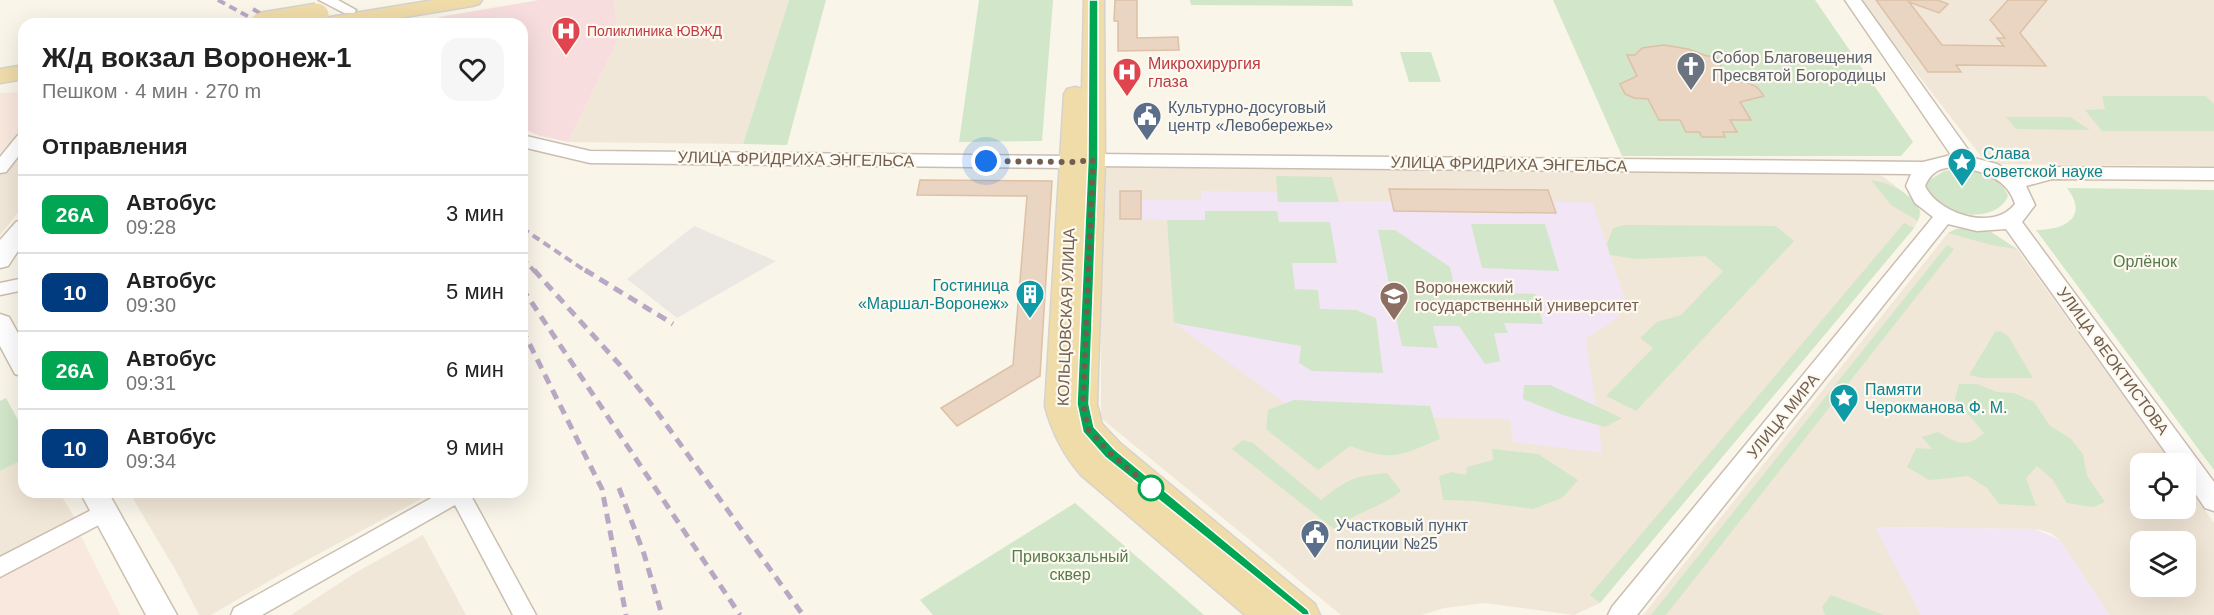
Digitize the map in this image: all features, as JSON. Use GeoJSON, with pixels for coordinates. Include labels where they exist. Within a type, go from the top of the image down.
{"type":"FeatureCollection","features":[{"type":"Feature","properties":{"kind":"main road"},"geometry":{"type":"LineString","coordinates":[[360,17],[410,0]]}},
{"type":"Feature","properties":{"kind":"main road"},"geometry":{"type":"LineString","coordinates":[[308,18],[360,17],[472,0]]}},
{"type":"Feature","properties":{"kind":"main road","name":"КОЛЬЦОВСКАЯ УЛИЦА"},"geometry":{"type":"LineString","coordinates":[[1078,0],[1083,161],[1083,404],[1088,429],[1110,453],[1303,615]]}},
{"type":"Feature","properties":{"kind":"main road","name":"КОЛЬЦОВСКАЯ УЛИЦА"},"geometry":{"type":"LineString","coordinates":[[1094,0],[1083,161],[1060,406],[1066,431],[1077,450],[1092,466],[1269,615]]}},
{"type":"Feature","properties":{"kind":"main road"},"geometry":{"type":"LineString","coordinates":[[0,67],[18,64]]}},
{"type":"Feature","properties":{"kind":"main road"},"geometry":{"type":"LineString","coordinates":[[0,77],[18,73]]}},
{"type":"Feature","properties":{"kind":"main road"},"geometry":{"type":"LineString","coordinates":[[0,77],[18,78]]}},
{"type":"Feature","properties":{"kind":"main road"},"geometry":{"type":"LineString","coordinates":[[2,252],[18,234]]}},
{"type":"Feature","properties":{"kind":"main road"},"geometry":{"type":"LineString","coordinates":[[0,323],[18,356]]}},
{"type":"Feature","properties":{"kind":"main road"},"geometry":{"type":"LineString","coordinates":[[100,502],[159,614]]}},
{"type":"Feature","properties":{"kind":"street"},"geometry":{"type":"LineString","coordinates":[[1837,0],[1940,146],[1944,162]]}},
{"type":"Feature","properties":{"kind":"street"},"geometry":{"type":"LineString","coordinates":[[1853,0],[1967,162]]}},
{"type":"Feature","properties":{"kind":"street","name":"УЛИЦА ФРИДРИХА ЭНГЕЛЬСА"},"geometry":{"type":"LineString","coordinates":[[528,143],[548,149],[597,157],[1925,168],[1944,162],[1967,162],[1992,170],[2015,183]]}},
{"type":"Feature","properties":{"kind":"street"},"geometry":{"type":"LineString","coordinates":[[0,168],[18,146]]}},
{"type":"Feature","properties":{"kind":"street"},"geometry":{"type":"LineString","coordinates":[[1925,168],[1915,179],[1914,188],[1925,202],[1944,216],[1985,225],[2011,221],[2018,217],[2025,205],[2021,190],[2015,183],[2052,173],[2214,174]]}},
{"type":"Feature","properties":{"kind":"street","name":"УЛИЦА МИРА"},"geometry":{"type":"LineString","coordinates":[[1621,615],[1944,216]]}},
{"type":"Feature","properties":{"kind":"street","name":"УЛИЦА ФЕОКТИСТОВА"},"geometry":{"type":"LineString","coordinates":[[2011,221],[2214,501]]}},
{"type":"Feature","properties":{"kind":"street"},"geometry":{"type":"LineString","coordinates":[[0,289],[18,285]]}},
{"type":"Feature","properties":{"kind":"street"},"geometry":{"type":"LineString","coordinates":[[242,615],[447,498]]}},
{"type":"Feature","properties":{"kind":"street"},"geometry":{"type":"LineString","coordinates":[[461,498],[525,615]]}},
{"type":"Feature","properties":{"kind":"street"},"geometry":{"type":"LineString","coordinates":[[0,568],[100,502]]}},
{"type":"Feature","properties":{"kind":"shaded area","name":"Поликлиника ЮВЖД"},"geometry":{"type":"Polygon","coordinates":[[[539,0],[614,0],[618,40],[568,142],[540,136],[528,131],[528,18],[439,17],[539,0]]]}},
{"type":"Feature","properties":{"kind":"shaded area"},"geometry":{"type":"Polygon","coordinates":[[[614,0],[789,0],[743,144],[568,142],[618,40],[614,0]]]}},
{"type":"Feature","properties":{"kind":"shaded area"},"geometry":{"type":"Polygon","coordinates":[[[1860,0],[2214,0],[2214,166],[1987,164],[1860,0]]]}},
{"type":"Feature","properties":{"kind":"shaded area"},"geometry":{"type":"Polygon","coordinates":[[[18,92],[18,153],[0,174],[0,93],[18,92]]]}},
{"type":"Feature","properties":{"kind":"shaded area"},"geometry":{"type":"Polygon","coordinates":[[[18,153],[18,212],[0,235],[0,174],[18,153]]]}},
{"type":"Feature","properties":{"kind":"shaded area"},"geometry":{"type":"Polygon","coordinates":[[[1101,164],[1865,173],[1882,176],[1893,184],[1917,205],[1921,215],[1914,228],[1600,603],[1574,615],[1485,603],[1444,608],[1422,615],[1341,615],[1101,418],[1101,164]]]}},
{"type":"Feature","properties":{"kind":"shaded area","name":"Воронежский государственный университет"},"geometry":{"type":"Polygon","coordinates":[[[1389,189],[1548,190],[1552,202],[1592,202],[1626,302],[1617,318],[1586,339],[1602,453],[1513,442],[1510,419],[1301,415],[1174,323],[1167,220],[1141,219],[1141,200],[1201,200],[1201,191],[1277,192],[1278,202],[1392,201],[1389,189]]]}},
{"type":"Feature","properties":{"kind":"shaded area"},"geometry":{"type":"Polygon","coordinates":[[[694,226],[776,261],[677,318],[627,279],[694,226]]]}},
{"type":"Feature","properties":{"kind":"shaded area"},"geometry":{"type":"Polygon","coordinates":[[[1962,228],[1991,232],[2017,249],[2165,453],[2130,453],[2130,519],[2196,519],[2196,497],[2214,523],[2214,615],[2109,615],[2060,540],[2051,533],[2036,529],[1876,527],[1921,615],[1643,615],[1948,233],[1962,228]]]}},
{"type":"Feature","properties":{"kind":"shaded area"},"geometry":{"type":"Polygon","coordinates":[[[18,462],[18,498],[63,498],[75,518],[0,558],[0,471],[18,462]]]}},
{"type":"Feature","properties":{"kind":"shaded area"},"geometry":{"type":"Polygon","coordinates":[[[133,498],[421,499],[283,573],[211,615],[199,615],[133,498]]]}},
{"type":"Feature","properties":{"kind":"shaded area"},"geometry":{"type":"Polygon","coordinates":[[[1875,527],[2035,529],[2060,540],[2109,615],[1921,615],[1875,527]]]}},
{"type":"Feature","properties":{"kind":"shaded area"},"geometry":{"type":"Polygon","coordinates":[[[80,534],[120,615],[0,615],[0,578],[80,534]]]}},
{"type":"Feature","properties":{"kind":"shaded area"},"geometry":{"type":"Polygon","coordinates":[[[423,535],[466,615],[291,615],[355,573],[423,535]]]}},
{"type":"Feature","properties":{"kind":"green space"},"geometry":{"type":"Polygon","coordinates":[[[789,0],[826,0],[787,145],[743,144],[789,0]]]}},
{"type":"Feature","properties":{"kind":"green space"},"geometry":{"type":"Polygon","coordinates":[[[979,0],[1053,0],[1042,141],[959,142],[979,0]]]}},
{"type":"Feature","properties":{"kind":"green space"},"geometry":{"type":"Polygon","coordinates":[[[1190,0],[1352,0],[1353,6],[1191,5],[1190,0]]]}},
{"type":"Feature","properties":{"kind":"green space"},"geometry":{"type":"Polygon","coordinates":[[[1553,0],[1815,0],[1913,142],[1901,156],[1622,156],[1553,0]]]}},
{"type":"Feature","properties":{"kind":"green space"},"geometry":{"type":"Polygon","coordinates":[[[1400,52],[1431,52],[1441,82],[1409,82],[1400,52]]]}},
{"type":"Feature","properties":{"kind":"green space"},"geometry":{"type":"Polygon","coordinates":[[[2102,96],[2206,96],[2214,104],[2214,131],[2102,131],[2085,110],[2105,109],[2102,96]]]}},
{"type":"Feature","properties":{"kind":"green space"},"geometry":{"type":"Polygon","coordinates":[[[2006,117],[2070,117],[2090,130],[2016,129],[2006,117]]]}},
{"type":"Feature","properties":{"kind":"green space"},"geometry":{"type":"Polygon","coordinates":[[[1956,169],[1986,175],[2000,184],[2008,196],[2003,204],[1987,213],[1977,214],[1957,213],[1940,206],[1928,192],[1925,183],[1944,171],[1956,169]]]}},
{"type":"Feature","properties":{"kind":"green space"},"geometry":{"type":"Polygon","coordinates":[[[1276,176],[1332,177],[1339,202],[1278,202],[1276,176]]]}},
{"type":"Feature","properties":{"kind":"green space"},"geometry":{"type":"Polygon","coordinates":[[[1871,180],[1893,186],[1911,199],[1920,211],[1918,221],[1891,205],[1871,180]]]}},
{"type":"Feature","properties":{"kind":"green space","name":"Орлёнок"},"geometry":{"type":"Polygon","coordinates":[[[2067,188],[2214,190],[2214,470],[2036,230],[2055,228],[2070,220],[2076,207],[2067,188]]]}},
{"type":"Feature","properties":{"kind":"green space"},"geometry":{"type":"Polygon","coordinates":[[[1205,211],[1277,211],[1279,222],[1330,222],[1337,263],[1292,263],[1295,289],[1318,290],[1320,309],[1356,310],[1376,318],[1383,373],[1312,371],[1299,363],[1301,346],[1174,323],[1167,220],[1205,220],[1205,211]]]}},
{"type":"Feature","properties":{"kind":"green space"},"geometry":{"type":"Polygon","coordinates":[[[1904,223],[1914,228],[1600,603],[1590,595],[1904,223]]]}},
{"type":"Feature","properties":{"kind":"green space"},"geometry":{"type":"Polygon","coordinates":[[[1471,224],[1545,224],[1559,271],[1482,268],[1471,224]]]}},
{"type":"Feature","properties":{"kind":"green space"},"geometry":{"type":"Polygon","coordinates":[[[1624,225],[1776,226],[1794,241],[1636,411],[1606,396],[1653,348],[1640,338],[1657,322],[1681,315],[1723,271],[1705,256],[1637,259],[1610,255],[1607,244],[1613,228],[1624,225]]]}},
{"type":"Feature","properties":{"kind":"green space"},"geometry":{"type":"Polygon","coordinates":[[[1969,227],[1991,232],[2017,249],[1991,245],[1948,233],[1969,227]]]}},
{"type":"Feature","properties":{"kind":"green space"},"geometry":{"type":"Polygon","coordinates":[[[1378,230],[1395,230],[1450,267],[1455,291],[1535,294],[1543,324],[1504,323],[1508,333],[1494,333],[1500,361],[1485,364],[1459,326],[1433,326],[1438,348],[1402,346],[1378,230]]]}},
{"type":"Feature","properties":{"kind":"green space"},"geometry":{"type":"Polygon","coordinates":[[[1947,245],[1954,249],[1666,615],[1651,615],[1947,245]]]}},
{"type":"Feature","properties":{"kind":"green space"},"geometry":{"type":"Polygon","coordinates":[[[2000,331],[2008,336],[2033,378],[1982,378],[1969,375],[1995,332],[2000,331]]]}},
{"type":"Feature","properties":{"kind":"green space"},"geometry":{"type":"Polygon","coordinates":[[[1959,384],[1977,384],[1997,392],[2014,393],[2034,402],[2050,426],[2070,438],[2083,454],[2087,476],[2105,502],[2093,507],[2067,503],[2052,479],[2037,466],[2026,478],[2036,506],[1999,504],[1987,488],[1968,476],[1929,480],[1907,467],[1916,448],[1932,449],[1922,437],[1938,432],[1950,439],[1966,443],[1984,433],[1955,399],[1959,384]]]}},
{"type":"Feature","properties":{"kind":"green space"},"geometry":{"type":"Polygon","coordinates":[[[1524,385],[1550,385],[1622,418],[1605,427],[1563,415],[1523,399],[1524,385]]]}},
{"type":"Feature","properties":{"kind":"green space"},"geometry":{"type":"Polygon","coordinates":[[[6,398],[18,420],[18,462],[0,471],[0,401],[6,398]]]}},
{"type":"Feature","properties":{"kind":"green space"},"geometry":{"type":"Polygon","coordinates":[[[1294,400],[1430,406],[1440,439],[1396,455],[1376,454],[1350,446],[1318,470],[1266,429],[1268,410],[1294,400]]]}},
{"type":"Feature","properties":{"kind":"green space"},"geometry":{"type":"Polygon","coordinates":[[[1243,440],[1253,443],[1321,500],[1351,480],[1375,474],[1387,473],[1401,491],[1334,529],[1232,449],[1243,440]]]}},
{"type":"Feature","properties":{"kind":"green space"},"geometry":{"type":"Polygon","coordinates":[[[1492,449],[1538,454],[1578,480],[1562,498],[1533,509],[1474,501],[1443,500],[1439,476],[1452,472],[1466,475],[1467,467],[1493,460],[1492,449]]]}},
{"type":"Feature","properties":{"kind":"green space","name":"Привокзальный сквер"},"geometry":{"type":"Polygon","coordinates":[[[1075,503],[1204,615],[933,615],[920,600],[1075,503]]]}},
{"type":"Feature","properties":{"kind":"green space"},"geometry":{"type":"Polygon","coordinates":[[[1831,595],[1883,615],[1825,615],[1822,607],[1831,595]]]}},
{"type":"Feature","properties":{"kind":"building"},"geometry":{"type":"Polygon","coordinates":[[[1115,0],[1137,0],[1137,38],[1178,37],[1179,50],[1118,51],[1118,21],[1114,21],[1115,0]]]}},
{"type":"Feature","properties":{"kind":"building"},"geometry":{"type":"Polygon","coordinates":[[[1876,0],[1938,0],[1948,4],[1939,13],[1909,2],[1942,45],[2004,46],[1997,38],[2005,38],[1990,20],[2008,0],[2047,0],[2020,33],[2046,66],[1956,65],[1961,72],[1928,72],[1876,0]]]}},
{"type":"Feature","properties":{"kind":"building","name":"Собор Благовещения Пресвятой Богородицы"},"geometry":{"type":"Polygon","coordinates":[[[1664,45],[1688,49],[1707,56],[1716,56],[1729,82],[1746,82],[1757,87],[1764,96],[1740,102],[1751,120],[1730,120],[1737,132],[1723,132],[1725,137],[1702,137],[1699,132],[1686,132],[1680,120],[1659,120],[1648,99],[1634,98],[1625,94],[1620,84],[1637,76],[1627,55],[1635,55],[1642,48],[1664,45]]]}},
{"type":"Feature","properties":{"kind":"building","name":"Гостиница «Маршал-Воронеж»"},"geometry":{"type":"Polygon","coordinates":[[[920,180],[1052,181],[1040,376],[957,426],[941,408],[1013,365],[1027,196],[917,195],[920,180]]]}},
{"type":"Feature","properties":{"kind":"building"},"geometry":{"type":"Polygon","coordinates":[[[1389,189],[1548,190],[1556,213],[1394,211],[1389,189]]]}},
{"type":"Feature","properties":{"kind":"building"},"geometry":{"type":"Polygon","coordinates":[[[1120,191],[1141,191],[1141,219],[1120,219],[1120,191]]]}},
{"type":"Feature","properties":{"kind":"railway"},"geometry":{"type":"LineString","coordinates":[[218,0],[251,18]]}},
{"type":"Feature","properties":{"kind":"railway"},"geometry":{"type":"LineString","coordinates":[[253,9],[268,18]]}},
{"type":"Feature","properties":{"kind":"railway"},"geometry":{"type":"LineString","coordinates":[[528,232],[587,272]]}},
{"type":"Feature","properties":{"kind":"railway"},"geometry":{"type":"LineString","coordinates":[[528,264],[535,272]]}},
{"type":"Feature","properties":{"kind":"railway"},"geometry":{"type":"LineString","coordinates":[[534,270],[620,365],[655,409],[803,615]]}},
{"type":"Feature","properties":{"kind":"railway"},"geometry":{"type":"LineString","coordinates":[[585,270],[673,324]]}},
{"type":"Feature","properties":{"kind":"railway"},"geometry":{"type":"LineString","coordinates":[[528,297],[740,615]]}},
{"type":"Feature","properties":{"kind":"railway"},"geometry":{"type":"LineString","coordinates":[[528,341],[602,489],[626,615]]}},
{"type":"Feature","properties":{"kind":"railway"},"geometry":{"type":"LineString","coordinates":[[619,488],[644,554],[662,615]]}},
{"type":"Feature","properties":{"kind":"bus line","name":"26А"},"geometry":{"type":"LineString","coordinates":[[1094,0],[1092,31],[1093,160],[1083,404],[1088,429],[1110,453],[1303,615]]}},
{"type":"Feature","properties":{"kind":"place","name":"Поликлиника ЮВЖД"},"geometry":{"type":"Point","coordinates":[566,56]}},
{"type":"Feature","properties":{"kind":"place","name":"Собор Благовещения Пресвятой Богородицы"},"geometry":{"type":"Point","coordinates":[1691,92]}},
{"type":"Feature","properties":{"kind":"place","name":"Микрохирургия глаза"},"geometry":{"type":"Point","coordinates":[1127,98]}},
{"type":"Feature","properties":{"kind":"place","name":"Культурно-досуговый центр «Левобережье»"},"geometry":{"type":"Point","coordinates":[1147,142]}},
{"type":"Feature","properties":{"kind":"place","name":"Слава советской науке"},"geometry":{"type":"Point","coordinates":[1962,188]}},
{"type":"Feature","properties":{"kind":"place","name":"Гостиница «Маршал-Воронеж»"},"geometry":{"type":"Point","coordinates":[1030,320]}},
{"type":"Feature","properties":{"kind":"place","name":"Воронежский государственный университет"},"geometry":{"type":"Point","coordinates":[1394,322]}},
{"type":"Feature","properties":{"kind":"place","name":"Памяти Черокманова Ф. М."},"geometry":{"type":"Point","coordinates":[1844,424]}},
{"type":"Feature","properties":{"kind":"place","name":"Участковый пункт полиции №25"},"geometry":{"type":"Point","coordinates":[1315,560]}},
{"type":"Feature","properties":{"kind":"route"},"geometry":{"type":"LineString","coordinates":[[986,161],[1072,162],[1093,160],[1083,404],[1088,429],[1110,453],[1158,494],[1151,488]]}}]}
